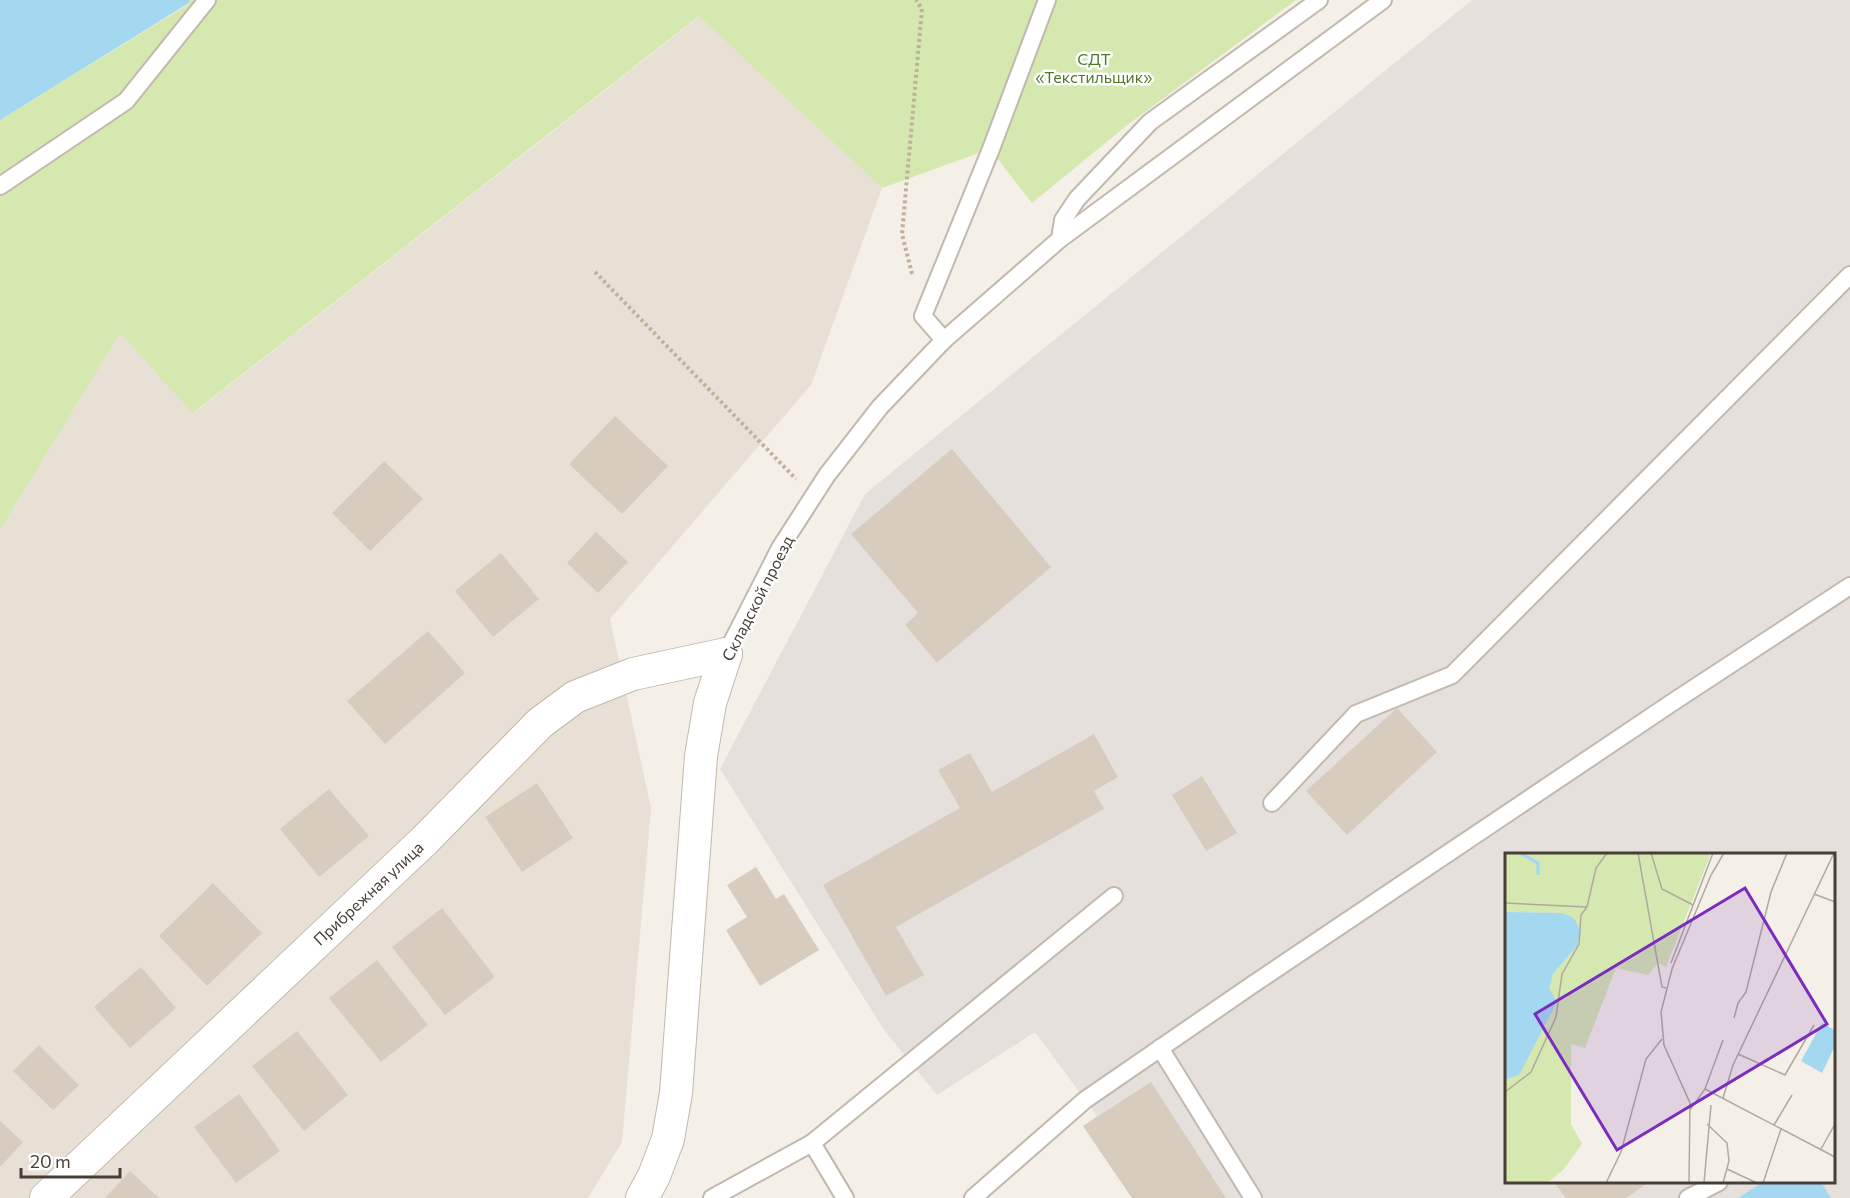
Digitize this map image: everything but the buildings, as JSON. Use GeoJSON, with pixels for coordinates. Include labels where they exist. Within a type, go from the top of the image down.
{"type":"FeatureCollection","features":[{"type":"Feature","properties":{"kind":"street","name":"Прибрежная улица"},"geometry":{"type":"LineString","coordinates":[[46,1198],[425,840],[540,723],[575,698],[633,674],[726,654]]}},
{"type":"Feature","properties":{"kind":"street","name":"Складской проезд"},"geometry":{"type":"LineString","coordinates":[[642,1198],[654,1176],[668,1139],[675,1093],[701,756],[710,703],[726,654]]}},
{"type":"Feature","properties":{"kind":"lane"},"geometry":{"type":"LineString","coordinates":[[0,186],[126,101],[207,0]]}},
{"type":"Feature","properties":{"kind":"lane"},"geometry":{"type":"LineString","coordinates":[[944,340],[923,316],[1047,0]]}},
{"type":"Feature","properties":{"kind":"lane"},"geometry":{"type":"LineString","coordinates":[[1060,239],[1063,220],[1077,199],[1150,122],[1318,0]]}},
{"type":"Feature","properties":{"kind":"lane","name":"Складской проезд"},"geometry":{"type":"LineString","coordinates":[[726,654],[780,548],[827,475],[880,407],[944,340],[1060,239],[1383,0]]}},
{"type":"Feature","properties":{"kind":"lane"},"geometry":{"type":"LineString","coordinates":[[1272,803],[1356,714],[1452,675],[1850,275]]}},
{"type":"Feature","properties":{"kind":"lane"},"geometry":{"type":"LineString","coordinates":[[973,1198],[1085,1100],[1643,722],[1850,586]]}},
{"type":"Feature","properties":{"kind":"lane"},"geometry":{"type":"LineString","coordinates":[[712,1198],[812,1143],[1114,897]]}},
{"type":"Feature","properties":{"kind":"lane"},"geometry":{"type":"LineString","coordinates":[[1160,1048],[1253,1198]]}},
{"type":"Feature","properties":{"kind":"lane"},"geometry":{"type":"LineString","coordinates":[[812,1143],[845,1198]]}},
{"type":"Feature","properties":{"kind":"lane"},"geometry":{"type":"LineString","coordinates":[[1688,1198],[1717,1183]]}},
{"type":"Feature","properties":{"kind":"path"},"geometry":{"type":"LineString","coordinates":[[916,0],[922,9],[902,234],[923,316]]}},
{"type":"Feature","properties":{"kind":"path"},"geometry":{"type":"LineString","coordinates":[[595,272],[813,497]]}},
{"type":"Feature","properties":{"kind":"shaded area"},"geometry":{"type":"Polygon","coordinates":[[[1472,0],[1850,0],[1850,1198],[1132,1198],[1083,1126],[1097,1116],[1035,1032],[937,1095],[884,1030],[720,769],[865,494],[1472,0]]]}},
{"type":"Feature","properties":{"kind":"shaded area"},"geometry":{"type":"Polygon","coordinates":[[[700,16],[882,188],[811,385],[610,619],[651,808],[622,1142],[588,1198],[0,1198],[0,530],[120,332],[194,413],[700,16]]]}},
{"type":"Feature","properties":{"kind":"green space","name":"СДТ «Текстильщик»"},"geometry":{"type":"Polygon","coordinates":[[[189,0],[1296,0],[1126,126],[1032,203],[990,149],[882,188],[699,16],[193,413],[120,333],[0,530],[0,120],[189,4],[189,0]]]}},
{"type":"Feature","properties":{"kind":"water"},"geometry":{"type":"Polygon","coordinates":[[[0,0],[189,0],[189,3],[0,120],[0,0]]]}},
{"type":"Feature","properties":{"kind":"water"},"geometry":{"type":"Polygon","coordinates":[[[1761,1183],[1822,1183],[1831,1198],[1738,1198],[1761,1183]]]}}]}
